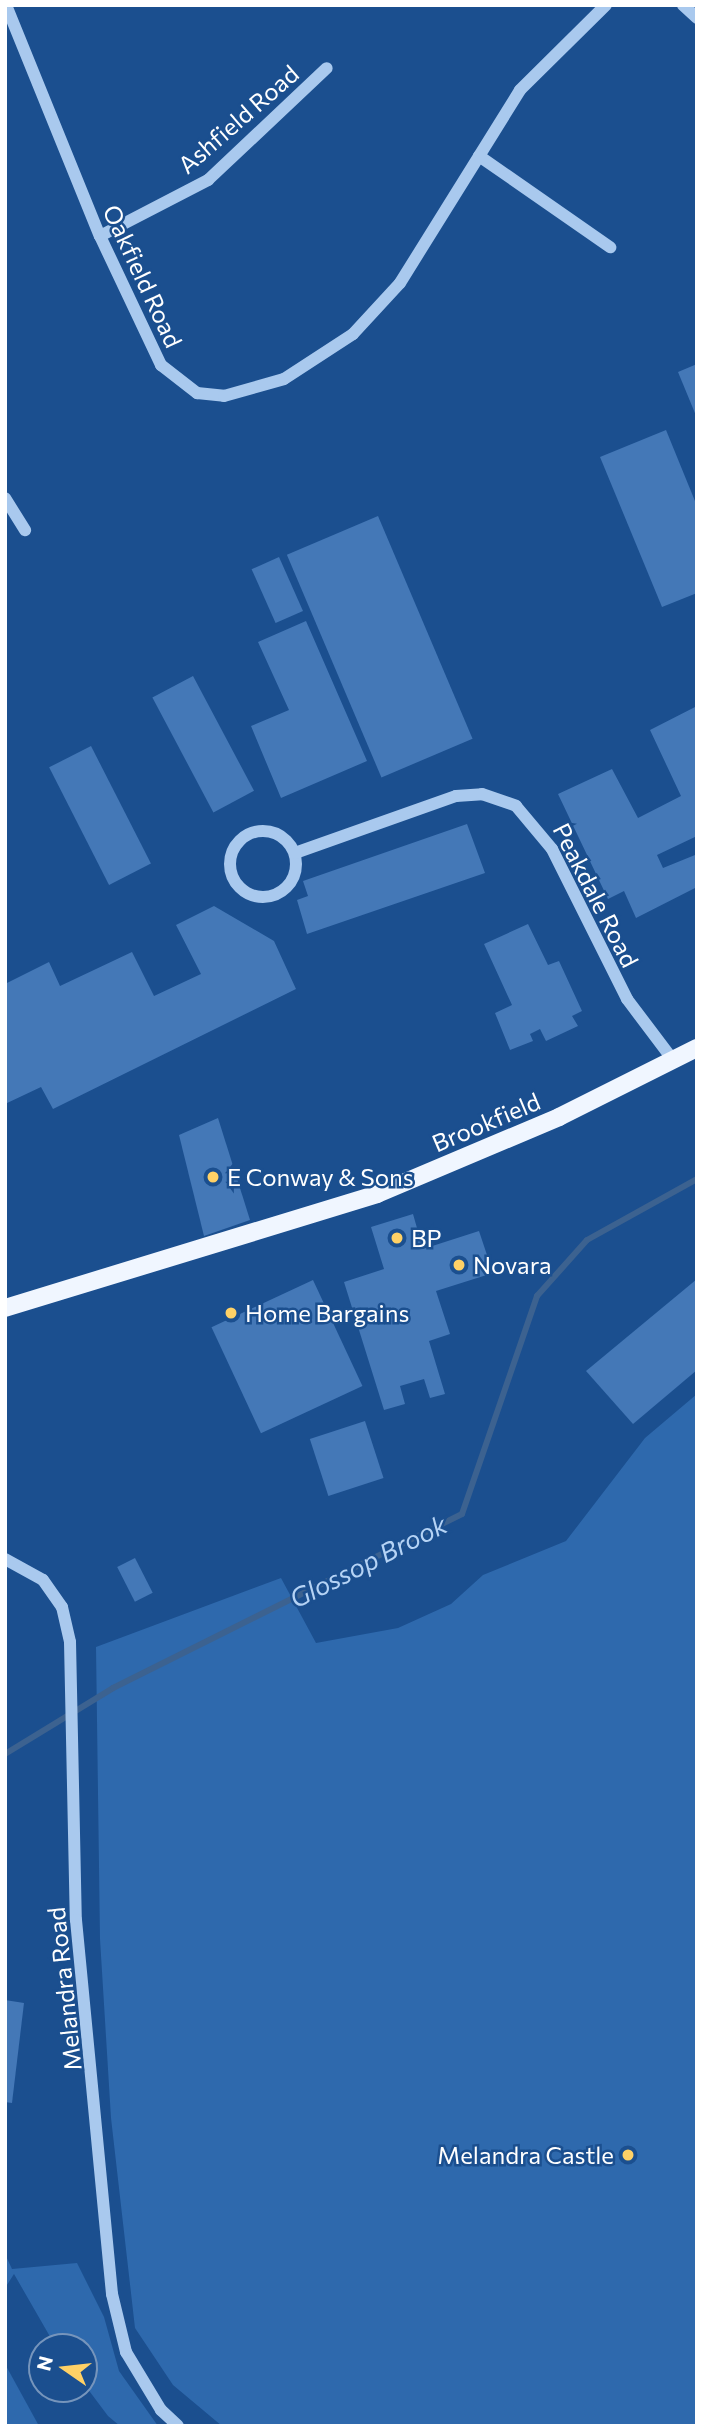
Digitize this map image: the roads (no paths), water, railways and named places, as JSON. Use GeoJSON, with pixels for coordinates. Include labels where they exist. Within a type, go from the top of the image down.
{"type":"FeatureCollection","features":[{"type":"Feature","properties":{"kind":"main road","name":"Brookfield"},"geometry":{"type":"LineString","coordinates":[[5,1308],[377,1194],[559,1117],[697,1048]]}},
{"type":"Feature","properties":{"kind":"street","name":"Oakfield Road"},"geometry":{"type":"LineString","coordinates":[[6,5],[100,236],[162,365],[197,393],[251,392],[284,379],[353,334],[400,283],[520,90],[606,5]]}},
{"type":"Feature","properties":{"kind":"street"},"geometry":{"type":"LineString","coordinates":[[682,5],[697,18]]}},
{"type":"Feature","properties":{"kind":"street","name":"Ashfield Road"},"geometry":{"type":"LineString","coordinates":[[100,236],[208,180],[327,68]]}},
{"type":"Feature","properties":{"kind":"street"},"geometry":{"type":"LineString","coordinates":[[479,156],[610,247]]}},
{"type":"Feature","properties":{"kind":"street"},"geometry":{"type":"LineString","coordinates":[[5,498],[25,530]]}},
{"type":"Feature","properties":{"kind":"street","name":"Peakdale Road"},"geometry":{"type":"LineString","coordinates":[[295,853],[456,796],[482,794],[516,806],[552,849],[627,999],[673,1060]]}},
{"type":"Feature","properties":{"kind":"street"},"geometry":{"type":"LineString","coordinates":[[256,830],[278,833],[295,853],[296,871],[284,890],[262,898],[234,882],[229,862],[236,842],[256,830]]}},
{"type":"Feature","properties":{"kind":"street","name":"Melandra Road"},"geometry":{"type":"LineString","coordinates":[[5,1559],[43,1580],[62,1607],[73,1686],[70,1735],[76,1920],[112,2294],[126,2352],[161,2410],[178,2426]]}},
{"type":"Feature","properties":{"kind":"waterway","name":"Glossop Brook"},"geometry":{"type":"LineString","coordinates":[[5,1754],[113,1688],[462,1514],[537,1296],[587,1240],[697,1179]]}},
{"type":"Feature","properties":{"kind":"place","name":"E Conway & Sons"},"geometry":{"type":"Point","coordinates":[213,1177]}},
{"type":"Feature","properties":{"kind":"place","name":"BP"},"geometry":{"type":"Point","coordinates":[397,1238]}},
{"type":"Feature","properties":{"kind":"place","name":"Novara"},"geometry":{"type":"Point","coordinates":[459,1265]}},
{"type":"Feature","properties":{"kind":"place","name":"Home Bargains"},"geometry":{"type":"Point","coordinates":[231,1313]}},
{"type":"Feature","properties":{"kind":"place","name":"Melandra Castle"},"geometry":{"type":"Point","coordinates":[628,2155]}}]}
